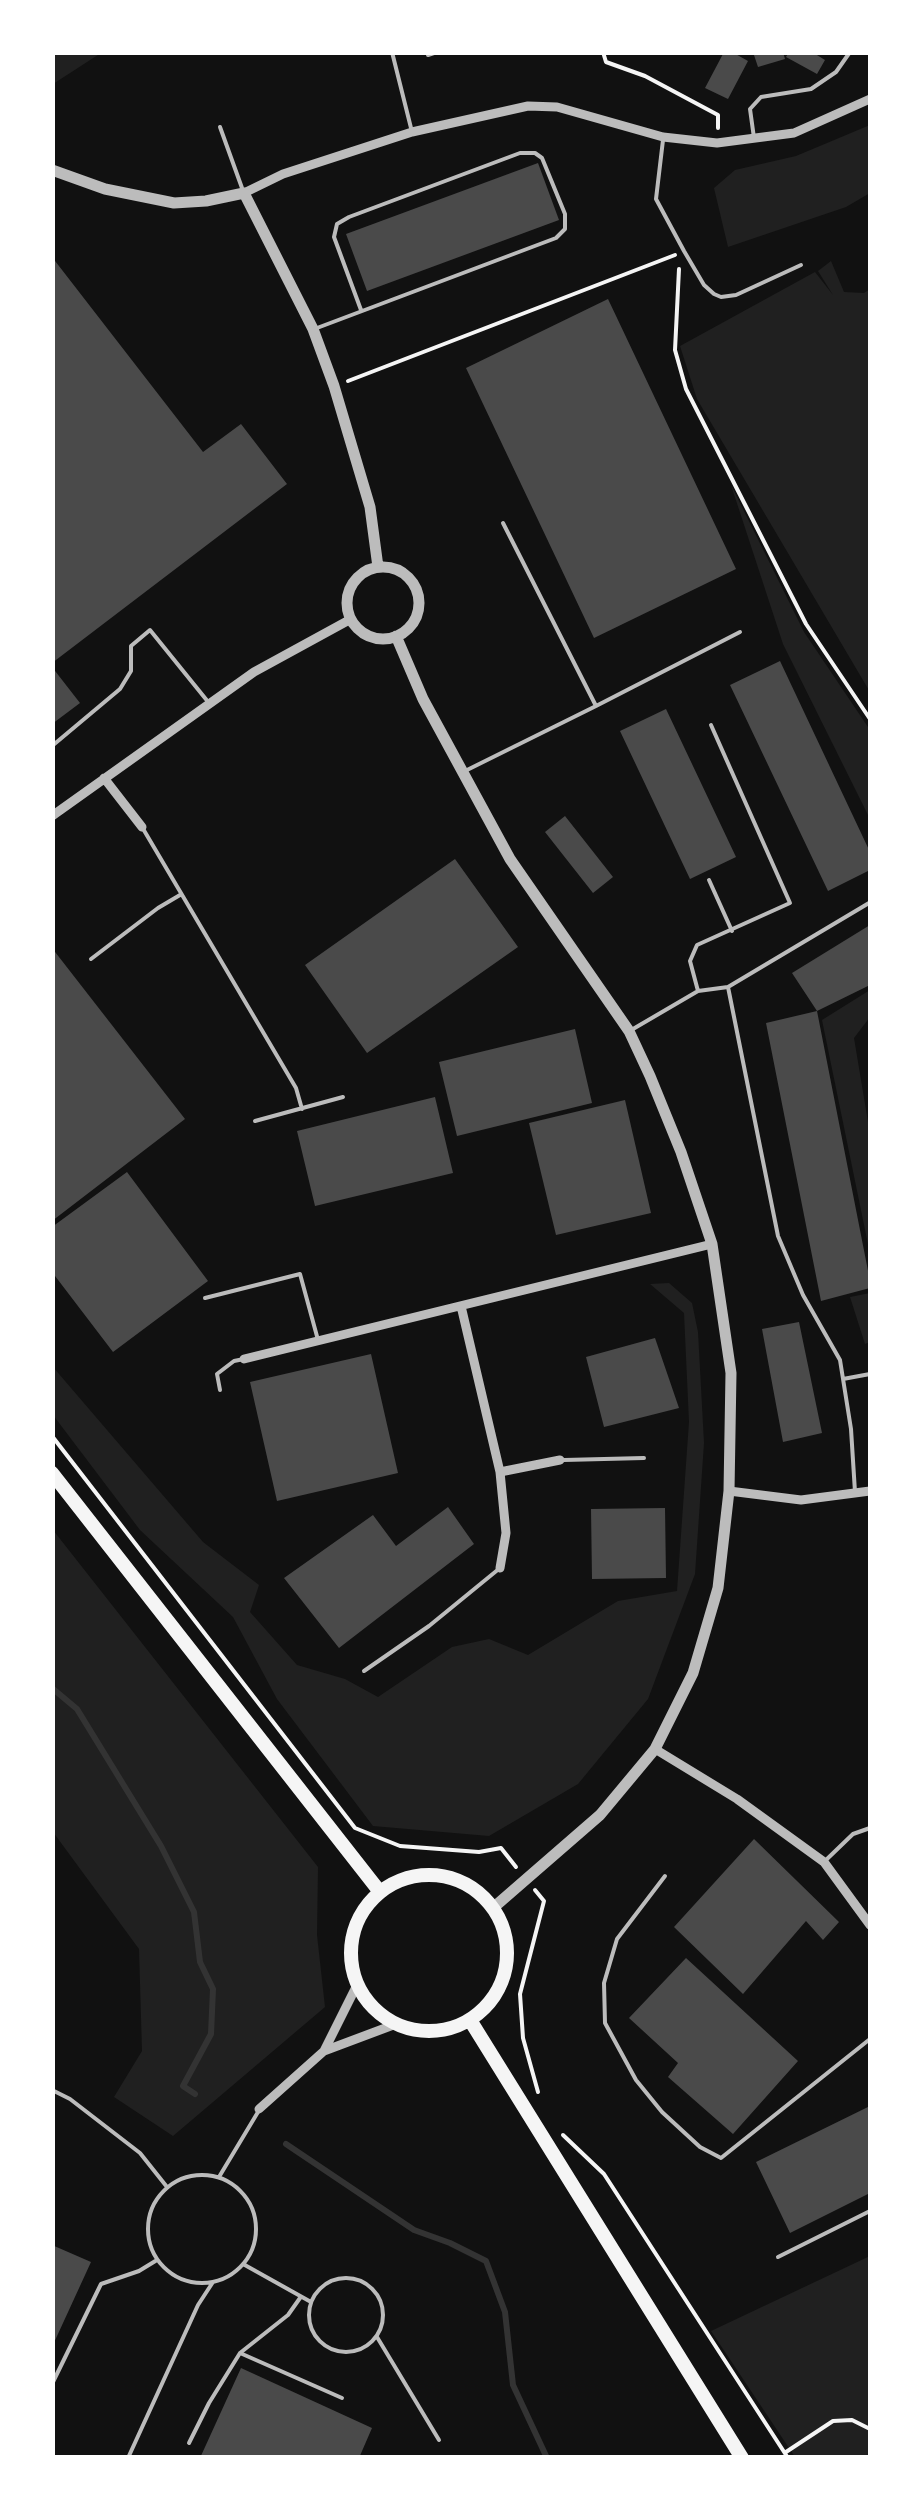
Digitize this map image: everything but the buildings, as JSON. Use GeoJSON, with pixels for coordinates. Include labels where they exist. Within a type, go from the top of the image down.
{"type":"FeatureCollection","features":[{"type":"Feature","properties":{"kind":"main road"},"geometry":{"type":"LineString","coordinates":[[52,1474],[380,1892]]}},
{"type":"Feature","properties":{"kind":"main road"},"geometry":{"type":"LineString","coordinates":[[440,1876],[478,1892],[493,1908],[503,1927],[506,1969],[499,1989],[470,2020],[434,2031],[396,2024],[367,2001],[357,1984],[351,1960],[353,1934],[363,1911],[380,1892],[398,1881],[440,1876]]}},
{"type":"Feature","properties":{"kind":"main road"},"geometry":{"type":"LineString","coordinates":[[470,2020],[742,2458]]}},
{"type":"Feature","properties":{"kind":"street"},"geometry":{"type":"LineString","coordinates":[[52,170],[106,190],[174,203],[206,201],[244,192],[284,174],[412,132],[528,106],[591,115],[663,137],[717,143],[794,133],[870,99]]}},
{"type":"Feature","properties":{"kind":"street"},"geometry":{"type":"LineString","coordinates":[[244,192],[313,330],[334,386],[370,507],[378,567]]}},
{"type":"Feature","properties":{"kind":"street"},"geometry":{"type":"LineString","coordinates":[[378,567],[407,576],[418,594],[417,614],[405,631],[396,636],[375,638],[357,628],[351,619],[349,591],[360,576],[378,567]]}},
{"type":"Feature","properties":{"kind":"street"},"geometry":{"type":"LineString","coordinates":[[52,816],[209,703],[310,638],[351,619]]}},
{"type":"Feature","properties":{"kind":"street"},"geometry":{"type":"LineString","coordinates":[[396,636],[423,699],[510,859],[629,1031],[681,1152],[712,1244],[731,1373],[729,1491],[718,1588],[693,1673],[655,1749],[600,1816],[493,1908]]}},
{"type":"Feature","properties":{"kind":"street"},"geometry":{"type":"LineString","coordinates":[[104,778],[142,827]]}},
{"type":"Feature","properties":{"kind":"street"},"geometry":{"type":"LineString","coordinates":[[244,1359],[712,1244]]}},
{"type":"Feature","properties":{"kind":"street"},"geometry":{"type":"LineString","coordinates":[[461,1306],[500,1472],[506,1533],[500,1568]]}},
{"type":"Feature","properties":{"kind":"street"},"geometry":{"type":"LineString","coordinates":[[500,1472],[560,1460]]}},
{"type":"Feature","properties":{"kind":"street"},"geometry":{"type":"LineString","coordinates":[[729,1491],[801,1500],[870,1491]]}},
{"type":"Feature","properties":{"kind":"street"},"geometry":{"type":"LineString","coordinates":[[655,1749],[737,1799],[824,1862],[870,1926]]}},
{"type":"Feature","properties":{"kind":"street"},"geometry":{"type":"LineString","coordinates":[[259,2110],[324,2051],[357,1984]]}},
{"type":"Feature","properties":{"kind":"street"},"geometry":{"type":"LineString","coordinates":[[324,2051],[396,2024]]}},
{"type":"Feature","properties":{"kind":"lane"},"geometry":{"type":"LineString","coordinates":[[392,52],[412,132]]}},
{"type":"Feature","properties":{"kind":"lane"},"geometry":{"type":"LineString","coordinates":[[428,55],[438,52]]}},
{"type":"Feature","properties":{"kind":"lane"},"geometry":{"type":"LineString","coordinates":[[754,140],[750,108],[761,96],[811,89],[836,72],[850,52]]}},
{"type":"Feature","properties":{"kind":"lane"},"geometry":{"type":"LineString","coordinates":[[220,127],[244,192]]}},
{"type":"Feature","properties":{"kind":"lane"},"geometry":{"type":"LineString","coordinates":[[663,137],[656,198],[704,285],[721,297],[736,295],[801,265]]}},
{"type":"Feature","properties":{"kind":"lane"},"geometry":{"type":"LineString","coordinates":[[313,330],[556,238],[565,230],[565,214],[542,158],[534,153],[520,153],[349,216],[338,224],[334,237],[361,310]]}},
{"type":"Feature","properties":{"kind":"lane"},"geometry":{"type":"LineString","coordinates":[[503,524],[596,706]]}},
{"type":"Feature","properties":{"kind":"lane"},"geometry":{"type":"LineString","coordinates":[[52,746],[120,689],[131,671],[131,646],[150,630],[209,703]]}},
{"type":"Feature","properties":{"kind":"lane"},"geometry":{"type":"LineString","coordinates":[[461,773],[740,632]]}},
{"type":"Feature","properties":{"kind":"lane"},"geometry":{"type":"LineString","coordinates":[[698,991],[690,960],[697,945],[790,903],[710,725]]}},
{"type":"Feature","properties":{"kind":"lane"},"geometry":{"type":"LineString","coordinates":[[142,827],[296,1088],[302,1109]]}},
{"type":"Feature","properties":{"kind":"lane"},"geometry":{"type":"LineString","coordinates":[[709,880],[732,931]]}},
{"type":"Feature","properties":{"kind":"lane"},"geometry":{"type":"LineString","coordinates":[[91,959],[181,894]]}},
{"type":"Feature","properties":{"kind":"lane"},"geometry":{"type":"LineString","coordinates":[[629,1031],[698,991],[728,987],[869,903]]}},
{"type":"Feature","properties":{"kind":"lane"},"geometry":{"type":"LineString","coordinates":[[728,987],[778,1236],[804,1295],[840,1360],[856,1495]]}},
{"type":"Feature","properties":{"kind":"lane"},"geometry":{"type":"LineString","coordinates":[[255,1122],[343,1098]]}},
{"type":"Feature","properties":{"kind":"lane"},"geometry":{"type":"LineString","coordinates":[[205,1298],[300,1274],[318,1340]]}},
{"type":"Feature","properties":{"kind":"lane"},"geometry":{"type":"LineString","coordinates":[[220,1390],[217,1374],[234,1361],[244,1359]]}},
{"type":"Feature","properties":{"kind":"lane"},"geometry":{"type":"LineString","coordinates":[[843,1379],[870,1374]]}},
{"type":"Feature","properties":{"kind":"lane"},"geometry":{"type":"LineString","coordinates":[[560,1460],[644,1458]]}},
{"type":"Feature","properties":{"kind":"lane"},"geometry":{"type":"LineString","coordinates":[[364,1671],[429,1626],[500,1568]]}},
{"type":"Feature","properties":{"kind":"lane"},"geometry":{"type":"LineString","coordinates":[[824,1862],[853,1834],[870,1828]]}},
{"type":"Feature","properties":{"kind":"lane"},"geometry":{"type":"LineString","coordinates":[[665,1876],[617,1939],[604,1982],[605,2023],[636,2080],[662,2112],[700,2146],[721,2158],[870,2039]]}},
{"type":"Feature","properties":{"kind":"lane"},"geometry":{"type":"LineString","coordinates":[[52,2090],[70,2099],[140,2153],[167,2186]]}},
{"type":"Feature","properties":{"kind":"lane"},"geometry":{"type":"LineString","coordinates":[[220,2177],[259,2110]]}},
{"type":"Feature","properties":{"kind":"lane"},"geometry":{"type":"LineString","coordinates":[[201,2174],[220,2177],[247,2198],[256,2232],[252,2249],[230,2276],[213,2282],[182,2279],[157,2260],[148,2242],[148,2222],[154,2202],[167,2186],[201,2174]]}},
{"type":"Feature","properties":{"kind":"lane"},"geometry":{"type":"LineString","coordinates":[[778,2257],[870,2211]]}},
{"type":"Feature","properties":{"kind":"lane"},"geometry":{"type":"LineString","coordinates":[[52,2384],[101,2284],[157,2260]]}},
{"type":"Feature","properties":{"kind":"lane"},"geometry":{"type":"LineString","coordinates":[[243,2264],[311,2302]]}},
{"type":"Feature","properties":{"kind":"lane"},"geometry":{"type":"LineString","coordinates":[[336,2279],[359,2280],[369,2285],[382,2304],[384,2315],[377,2337],[355,2352],[329,2348],[312,2328],[309,2315],[317,2292],[336,2279]]}},
{"type":"Feature","properties":{"kind":"lane"},"geometry":{"type":"LineString","coordinates":[[128,2458],[198,2305],[213,2282]]}},
{"type":"Feature","properties":{"kind":"lane"},"geometry":{"type":"LineString","coordinates":[[189,2444],[240,2353],[288,2316],[300,2298]]}},
{"type":"Feature","properties":{"kind":"lane"},"geometry":{"type":"LineString","coordinates":[[377,2337],[438,2440]]}},
{"type":"Feature","properties":{"kind":"lane"},"geometry":{"type":"LineString","coordinates":[[240,2353],[342,2398]]}},
{"type":"Feature","properties":{"kind":"path"},"geometry":{"type":"LineString","coordinates":[[603,52],[606,62],[645,76],[718,115],[717,143]]}},
{"type":"Feature","properties":{"kind":"path"},"geometry":{"type":"LineString","coordinates":[[334,386],[684,251]]}},
{"type":"Feature","properties":{"kind":"path"},"geometry":{"type":"LineString","coordinates":[[684,251],[678,273],[675,350],[686,389],[806,624],[870,719]]}},
{"type":"Feature","properties":{"kind":"path"},"geometry":{"type":"LineString","coordinates":[[52,1436],[356,1828],[400,1846],[479,1852],[501,1848],[522,1875]]}},
{"type":"Feature","properties":{"kind":"path"},"geometry":{"type":"LineString","coordinates":[[533,1888],[544,1901],[520,1994],[522,2038],[540,2098]]}},
{"type":"Feature","properties":{"kind":"path"},"geometry":{"type":"LineString","coordinates":[[555,2123],[604,2174],[786,2455],[834,2421],[852,2420],[870,2429]]}},
{"type":"Feature","properties":{"kind":"path"},"geometry":{"type":"LineString","coordinates":[[539,2131],[565,2135]]}},
{"type":"Feature","properties":{"kind":"shaded area"},"geometry":{"type":"Polygon","coordinates":[[[53,52],[101,52],[101,53],[53,84],[53,52]]]}},
{"type":"Feature","properties":{"kind":"shaded area"},"geometry":{"type":"Polygon","coordinates":[[[870,125],[870,193],[846,207],[728,247],[714,188],[735,170],[796,156],[870,125]]]}},
{"type":"Feature","properties":{"kind":"shaded area"},"geometry":{"type":"Polygon","coordinates":[[[831,261],[844,292],[864,293],[870,289],[870,692],[697,399],[680,346],[815,272],[833,295],[818,271],[831,261]]]}},
{"type":"Feature","properties":{"kind":"shaded area"},"geometry":{"type":"Polygon","coordinates":[[[731,485],[804,632],[870,730],[870,819],[783,644],[731,485]]]}},
{"type":"Feature","properties":{"kind":"shaded area"},"geometry":{"type":"Polygon","coordinates":[[[870,990],[870,1017],[854,1038],[870,1134],[870,1254],[822,1020],[870,990]]]}},
{"type":"Feature","properties":{"kind":"shaded area"},"geometry":{"type":"Polygon","coordinates":[[[669,1283],[692,1303],[698,1332],[704,1443],[695,1574],[648,1699],[578,1784],[489,1836],[373,1826],[277,1699],[233,1617],[140,1530],[53,1415],[53,1367],[203,1542],[259,1585],[250,1612],[297,1665],[345,1679],[378,1697],[452,1647],[489,1639],[528,1655],[618,1601],[677,1591],[689,1422],[684,1313],[650,1284],[669,1283]]]}},
{"type":"Feature","properties":{"kind":"shaded area"},"geometry":{"type":"Polygon","coordinates":[[[870,1293],[870,1342],[865,1344],[850,1297],[870,1293]]]}},
{"type":"Feature","properties":{"kind":"shaded area"},"geometry":{"type":"Polygon","coordinates":[[[53,1530],[318,1867],[317,1935],[325,2007],[173,2136],[114,2097],[142,2051],[139,1949],[53,1832],[53,1530]]]}},
{"type":"Feature","properties":{"kind":"shaded area"},"geometry":{"type":"Polygon","coordinates":[[[870,2256],[870,2457],[795,2457],[711,2331],[870,2256]]]}},
{"type":"Feature","properties":{"kind":"waterway"},"geometry":{"type":"LineString","coordinates":[[52,1688],[77,1709],[161,1846],[194,1912],[200,1962],[213,1989],[211,2034],[183,2086],[195,2094]]}},
{"type":"Feature","properties":{"kind":"waterway"},"geometry":{"type":"LineString","coordinates":[[286,2144],[414,2230],[486,2261],[505,2312],[513,2385],[547,2458]]}}]}
